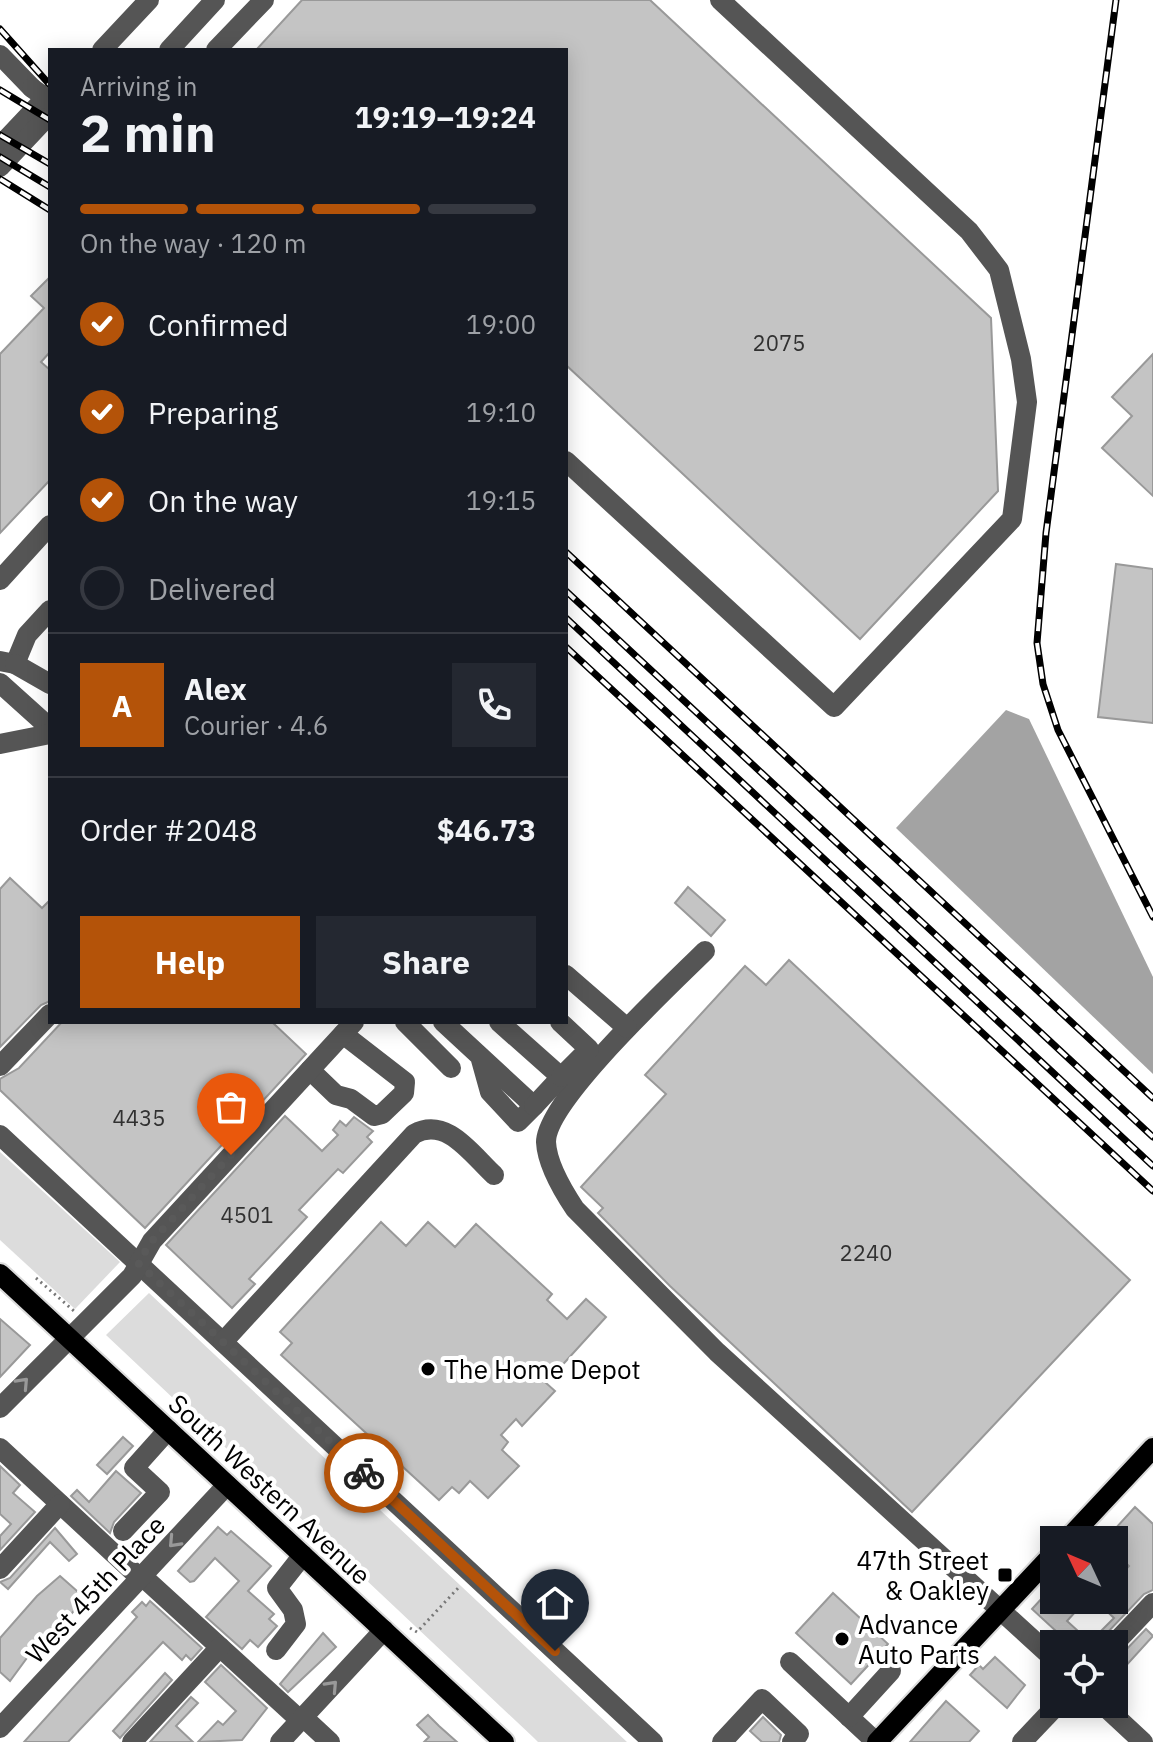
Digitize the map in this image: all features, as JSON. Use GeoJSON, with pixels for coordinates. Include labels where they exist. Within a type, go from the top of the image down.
{"type":"FeatureCollection","features":[{"type":"Feature","properties":{"kind":"main road","name":"South Western Avenue"},"geometry":{"type":"LineString","coordinates":[[0,1274],[504,1742]]}},
{"type":"Feature","properties":{"kind":"main road"},"geometry":{"type":"LineString","coordinates":[[1080,1526],[1153,1448]]}},
{"type":"Feature","properties":{"kind":"main road"},"geometry":{"type":"LineString","coordinates":[[876,1742],[1040,1568]]}},
{"type":"Feature","properties":{"kind":"street"},"geometry":{"type":"LineString","coordinates":[[104,48],[149,0]]}},
{"type":"Feature","properties":{"kind":"street"},"geometry":{"type":"LineString","coordinates":[[173,48],[215,0]]}},
{"type":"Feature","properties":{"kind":"street"},"geometry":{"type":"LineString","coordinates":[[218,48],[264,0]]}},
{"type":"Feature","properties":{"kind":"street"},"geometry":{"type":"LineString","coordinates":[[568,463],[834,707],[1012,519],[1027,402],[1011,309],[999,270],[969,231],[720,0]]}},
{"type":"Feature","properties":{"kind":"street"},"geometry":{"type":"LineString","coordinates":[[0,55],[41,91],[0,146]]}},
{"type":"Feature","properties":{"kind":"street"},"geometry":{"type":"LineString","coordinates":[[0,167],[48,116]]}},
{"type":"Feature","properties":{"kind":"street"},"geometry":{"type":"LineString","coordinates":[[0,580],[48,527]]}},
{"type":"Feature","properties":{"kind":"street"},"geometry":{"type":"LineString","coordinates":[[48,612],[8,663],[48,683]]}},
{"type":"Feature","properties":{"kind":"street"},"geometry":{"type":"LineString","coordinates":[[0,683],[48,726]]}},
{"type":"Feature","properties":{"kind":"street"},"geometry":{"type":"LineString","coordinates":[[0,744],[48,734]]}},
{"type":"Feature","properties":{"kind":"street"},"geometry":{"type":"LineString","coordinates":[[705,951],[627,1028],[553,1117],[546,1142],[561,1188],[575,1209],[717,1352],[1040,1646]]}},
{"type":"Feature","properties":{"kind":"street"},"geometry":{"type":"LineString","coordinates":[[568,977],[627,1028]]}},
{"type":"Feature","properties":{"kind":"street"},"geometry":{"type":"LineString","coordinates":[[0,1066],[48,1016]]}},
{"type":"Feature","properties":{"kind":"street"},"geometry":{"type":"LineString","coordinates":[[407,1024],[451,1068]]}},
{"type":"Feature","properties":{"kind":"street"},"geometry":{"type":"LineString","coordinates":[[445,1024],[480,1056],[490,1092],[518,1122],[589,1049],[562,1024]]}},
{"type":"Feature","properties":{"kind":"street"},"geometry":{"type":"LineString","coordinates":[[501,1024],[561,1077]]}},
{"type":"Feature","properties":{"kind":"street"},"geometry":{"type":"LineString","coordinates":[[0,1408],[45,1359],[71,1340],[132,1276],[152,1241],[310,1070],[349,1028],[405,1082],[404,1093],[382,1114],[374,1116],[351,1099],[336,1095],[310,1070]]}},
{"type":"Feature","properties":{"kind":"street"},"geometry":{"type":"LineString","coordinates":[[223,1342],[414,1134],[431,1128],[446,1132],[494,1175]]}},
{"type":"Feature","properties":{"kind":"street"},"geometry":{"type":"LineString","coordinates":[[0,1135],[653,1742]]}},
{"type":"Feature","properties":{"kind":"street"},"geometry":{"type":"LineString","coordinates":[[123,1531],[160,1492],[134,1468],[168,1430]]}},
{"type":"Feature","properties":{"kind":"street"},"geometry":{"type":"LineString","coordinates":[[0,1448],[141,1577],[330,1742]]}},
{"type":"Feature","properties":{"kind":"street","name":"West 45th Place"},"geometry":{"type":"LineString","coordinates":[[0,1728],[227,1485]]}},
{"type":"Feature","properties":{"kind":"street"},"geometry":{"type":"LineString","coordinates":[[0,1569],[60,1504]]}},
{"type":"Feature","properties":{"kind":"street"},"geometry":{"type":"LineString","coordinates":[[276,1650],[296,1624],[293,1610],[278,1594],[277,1588],[303,1555]]}},
{"type":"Feature","properties":{"kind":"street"},"geometry":{"type":"LineString","coordinates":[[1127,1630],[1153,1603]]}},
{"type":"Feature","properties":{"kind":"street"},"geometry":{"type":"LineString","coordinates":[[280,1742],[384,1630]]}},
{"type":"Feature","properties":{"kind":"street"},"geometry":{"type":"LineString","coordinates":[[132,1742],[220,1647]]}},
{"type":"Feature","properties":{"kind":"street"},"geometry":{"type":"LineString","coordinates":[[790,1662],[876,1742]]}},
{"type":"Feature","properties":{"kind":"street"},"geometry":{"type":"LineString","coordinates":[[849,1717],[891,1671]]}},
{"type":"Feature","properties":{"kind":"street"},"geometry":{"type":"LineString","coordinates":[[722,1742],[762,1699],[799,1734],[792,1742]]}},
{"type":"Feature","properties":{"kind":"street"},"geometry":{"type":"LineString","coordinates":[[1022,1742],[1045,1718]]}},
{"type":"Feature","properties":{"kind":"street"},"geometry":{"type":"LineString","coordinates":[[1117,1718],[1143,1742]]}},
{"type":"Feature","properties":{"kind":"path"},"geometry":{"type":"LineString","coordinates":[[36,1278],[74,1312]]}},
{"type":"Feature","properties":{"kind":"path"},"geometry":{"type":"LineString","coordinates":[[410,1628],[417,1632],[462,1583]]}},
{"type":"Feature","properties":{"kind":"shaded area"},"geometry":{"type":"Polygon","coordinates":[[[1006,710],[1029,719],[1153,977],[1153,1074],[896,828],[1006,710]]]}},
{"type":"Feature","properties":{"kind":"shaded area"},"geometry":{"type":"Polygon","coordinates":[[[0,1152],[120,1262],[75,1309],[0,1240],[0,1152]]]}},
{"type":"Feature","properties":{"kind":"shaded area"},"geometry":{"type":"Polygon","coordinates":[[[149,1293],[627,1742],[538,1742],[106,1335],[149,1293]]]}},
{"type":"Feature","properties":{"kind":"building"},"geometry":{"type":"Polygon","coordinates":[[[302,0],[650,0],[991,318],[998,491],[860,639],[568,367],[568,48],[258,48],[302,0]]]}},
{"type":"Feature","properties":{"kind":"building"},"geometry":{"type":"Polygon","coordinates":[[[48,279],[48,354],[41,362],[48,368],[48,482],[0,533],[0,354],[44,308],[31,296],[48,279]]]}},
{"type":"Feature","properties":{"kind":"building"},"geometry":{"type":"Polygon","coordinates":[[[1153,354],[1153,496],[1102,448],[1132,416],[1112,397],[1153,354]]]}},
{"type":"Feature","properties":{"kind":"building"},"geometry":{"type":"Polygon","coordinates":[[[1116,564],[1153,569],[1153,723],[1098,717],[1116,564]]]}},
{"type":"Feature","properties":{"kind":"building"},"geometry":{"type":"Polygon","coordinates":[[[10,878],[42,908],[48,902],[48,1002],[41,1005],[0,1047],[0,889],[10,878]]]}},
{"type":"Feature","properties":{"kind":"building"},"geometry":{"type":"Polygon","coordinates":[[[688,887],[725,920],[711,936],[675,903],[688,887]]]}},
{"type":"Feature","properties":{"kind":"building"},"geometry":{"type":"Polygon","coordinates":[[[789,960],[1130,1280],[912,1512],[670,1286],[598,1213],[603,1208],[581,1187],[666,1094],[645,1075],[745,966],[766,985],[789,960]]]}},
{"type":"Feature","properties":{"kind":"building"},"geometry":{"type":"Polygon","coordinates":[[[60,1024],[274,1024],[306,1054],[145,1228],[0,1090],[0,1079],[19,1068],[60,1024]]]}},
{"type":"Feature","properties":{"kind":"building"},"geometry":{"type":"Polygon","coordinates":[[[285,1116],[322,1151],[338,1135],[333,1130],[340,1121],[346,1126],[354,1117],[373,1131],[367,1137],[372,1142],[343,1173],[338,1169],[299,1210],[307,1217],[249,1279],[255,1284],[232,1308],[166,1245],[285,1116]]]}},
{"type":"Feature","properties":{"kind":"building","name":"The Home Depot"},"geometry":{"type":"Polygon","coordinates":[[[381,1222],[406,1246],[428,1222],[455,1247],[476,1224],[552,1294],[547,1300],[567,1319],[586,1299],[606,1317],[546,1383],[555,1391],[522,1426],[516,1419],[501,1435],[508,1442],[502,1450],[519,1466],[488,1498],[470,1481],[459,1493],[452,1487],[439,1500],[281,1355],[292,1343],[280,1332],[381,1222]]]}},
{"type":"Feature","properties":{"kind":"building"},"geometry":{"type":"Polygon","coordinates":[[[0,1319],[30,1345],[0,1377],[0,1319]]]}},
{"type":"Feature","properties":{"kind":"building"},"geometry":{"type":"Polygon","coordinates":[[[123,1437],[133,1446],[107,1474],[97,1465],[123,1437]]]}},
{"type":"Feature","properties":{"kind":"building"},"geometry":{"type":"Polygon","coordinates":[[[0,1466],[20,1485],[13,1493],[35,1512],[0,1550],[0,1536],[11,1524],[0,1514],[0,1466]]]}},
{"type":"Feature","properties":{"kind":"building"},"geometry":{"type":"Polygon","coordinates":[[[116,1471],[141,1493],[114,1522],[110,1533],[71,1496],[77,1490],[89,1502],[116,1471]]]}},
{"type":"Feature","properties":{"kind":"building"},"geometry":{"type":"Polygon","coordinates":[[[1135,1507],[1153,1524],[1153,1590],[1144,1594],[1128,1611],[1128,1526],[1118,1526],[1135,1507]]]}},
{"type":"Feature","properties":{"kind":"building"},"geometry":{"type":"Polygon","coordinates":[[[218,1527],[227,1535],[231,1531],[271,1566],[248,1591],[274,1614],[269,1619],[277,1626],[258,1647],[250,1640],[242,1649],[206,1617],[239,1581],[215,1558],[194,1581],[190,1582],[178,1571],[218,1527]]]}},
{"type":"Feature","properties":{"kind":"building"},"geometry":{"type":"Polygon","coordinates":[[[55,1528],[77,1554],[69,1561],[50,1542],[8,1589],[0,1582],[10,1578],[55,1528]]]}},
{"type":"Feature","properties":{"kind":"building"},"geometry":{"type":"Polygon","coordinates":[[[60,1576],[85,1598],[66,1620],[63,1617],[38,1643],[10,1681],[0,1672],[0,1638],[37,1596],[60,1576]]]}},
{"type":"Feature","properties":{"kind":"building","name":"Advance Auto Parts"},"geometry":{"type":"Polygon","coordinates":[[[833,1593],[888,1644],[851,1684],[796,1633],[833,1593]]]}},
{"type":"Feature","properties":{"kind":"building"},"geometry":{"type":"Polygon","coordinates":[[[1040,1600],[1040,1614],[1073,1614],[1067,1621],[1077,1630],[1055,1630],[1032,1609],[1040,1600]]]}},
{"type":"Feature","properties":{"kind":"building"},"geometry":{"type":"Polygon","coordinates":[[[150,1601],[202,1648],[191,1660],[186,1655],[182,1660],[163,1642],[68,1742],[24,1742],[137,1617],[132,1612],[142,1602],[146,1606],[150,1601]]]}},
{"type":"Feature","properties":{"kind":"building"},"geometry":{"type":"Polygon","coordinates":[[[1110,1614],[1125,1614],[1110,1630],[1102,1630],[1114,1618],[1110,1614]]]}},
{"type":"Feature","properties":{"kind":"building"},"geometry":{"type":"Polygon","coordinates":[[[1146,1629],[1153,1636],[1128,1664],[1128,1648],[1146,1629]]]}},
{"type":"Feature","properties":{"kind":"building"},"geometry":{"type":"Polygon","coordinates":[[[323,1633],[336,1647],[288,1692],[280,1684],[323,1633]]]}},
{"type":"Feature","properties":{"kind":"building"},"geometry":{"type":"Polygon","coordinates":[[[995,1657],[1025,1685],[1007,1708],[970,1675],[979,1665],[983,1669],[995,1657]]]}},
{"type":"Feature","properties":{"kind":"building"},"geometry":{"type":"Polygon","coordinates":[[[221,1665],[267,1708],[242,1740],[198,1742],[218,1721],[223,1725],[236,1711],[205,1682],[221,1665]]]}},
{"type":"Feature","properties":{"kind":"building"},"geometry":{"type":"Polygon","coordinates":[[[165,1673],[172,1680],[120,1738],[113,1731],[165,1673]]]}},
{"type":"Feature","properties":{"kind":"building"},"geometry":{"type":"Polygon","coordinates":[[[191,1697],[198,1703],[176,1726],[193,1742],[150,1742],[191,1697]]]}},
{"type":"Feature","properties":{"kind":"building"},"geometry":{"type":"Polygon","coordinates":[[[946,1701],[979,1731],[969,1742],[910,1742],[946,1701]]]}},
{"type":"Feature","properties":{"kind":"building"},"geometry":{"type":"Polygon","coordinates":[[[428,1715],[457,1742],[424,1742],[429,1737],[417,1725],[428,1715]]]}},
{"type":"Feature","properties":{"kind":"building"},"geometry":{"type":"Polygon","coordinates":[[[763,1717],[781,1735],[779,1742],[762,1742],[750,1731],[763,1717]]]}},
{"type":"Feature","properties":{"kind":"railway"},"geometry":{"type":"LineString","coordinates":[[1116,0],[1046,533],[1037,643],[1043,684],[1058,730],[1153,917]]}},
{"type":"Feature","properties":{"kind":"railway"},"geometry":{"type":"LineString","coordinates":[[0,29],[48,83]]}},
{"type":"Feature","properties":{"kind":"railway"},"geometry":{"type":"LineString","coordinates":[[0,90],[48,119]]}},
{"type":"Feature","properties":{"kind":"railway"},"geometry":{"type":"LineString","coordinates":[[0,135],[48,163]]}},
{"type":"Feature","properties":{"kind":"railway"},"geometry":{"type":"LineString","coordinates":[[0,157],[48,186]]}},
{"type":"Feature","properties":{"kind":"railway"},"geometry":{"type":"LineString","coordinates":[[0,179],[48,209]]}},
{"type":"Feature","properties":{"kind":"railway"},"geometry":{"type":"LineString","coordinates":[[568,554],[1153,1098]]}},
{"type":"Feature","properties":{"kind":"railway"},"geometry":{"type":"LineString","coordinates":[[568,593],[1153,1137]]}},
{"type":"Feature","properties":{"kind":"railway"},"geometry":{"type":"LineString","coordinates":[[568,620],[1153,1166]]}},
{"type":"Feature","properties":{"kind":"railway"},"geometry":{"type":"LineString","coordinates":[[568,649],[1153,1191]]}},
{"type":"Feature","properties":{"kind":"way so far"},"geometry":{"type":"LineString","coordinates":[[231,1155],[152,1241],[138,1263],[364,1473]]}},
{"type":"Feature","properties":{"kind":"place","name":"The Home Depot"},"geometry":{"type":"Point","coordinates":[428,1369]}},
{"type":"Feature","properties":{"kind":"place","name":"47th Street & Oakley"},"geometry":{"type":"Point","coordinates":[1005,1575]}},
{"type":"Feature","properties":{"kind":"place","name":"Advance Auto Parts"},"geometry":{"type":"Point","coordinates":[842,1639]}},
{"type":"Feature","properties":{"kind":"route"},"geometry":{"type":"LineString","coordinates":[[364,1473],[555,1651]]}}]}
